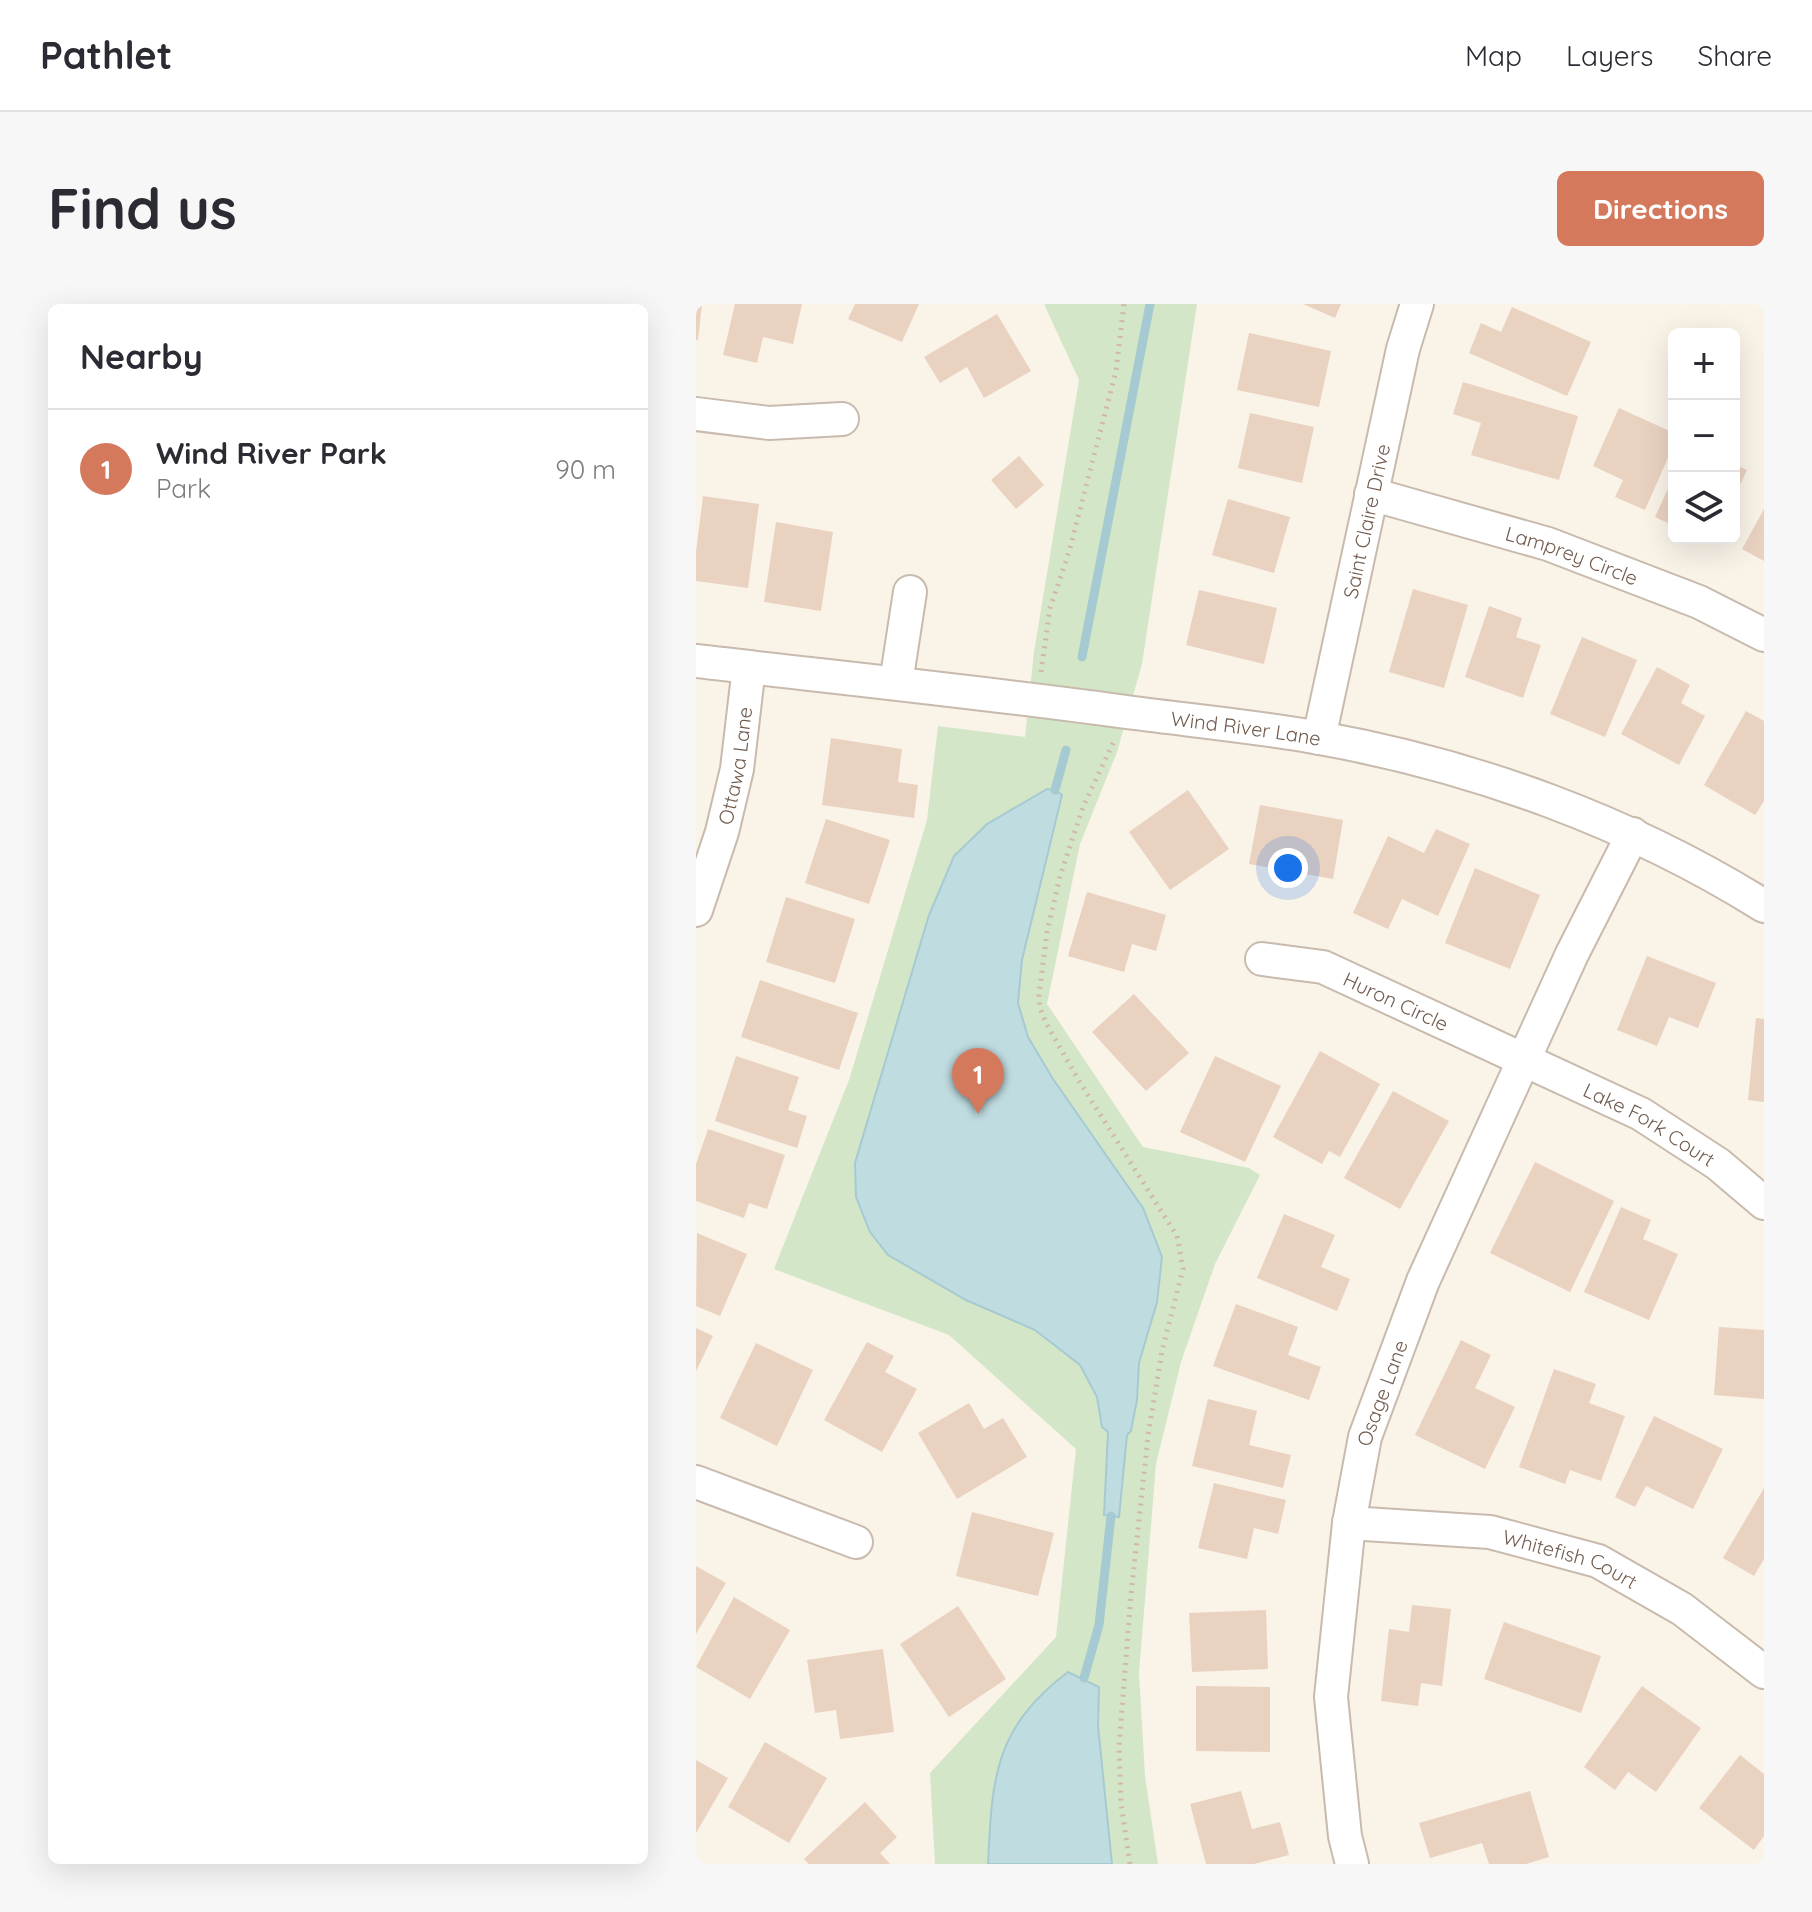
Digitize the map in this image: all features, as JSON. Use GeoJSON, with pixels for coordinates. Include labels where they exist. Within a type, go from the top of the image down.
{"type":"FeatureCollection","features":[{"type":"Feature","properties":{"kind":"street","name":"Saint Claire Drive"},"geometry":{"type":"LineString","coordinates":[[1319,738],[1403,349],[1417,304]]}},
{"type":"Feature","properties":{"kind":"street"},"geometry":{"type":"LineString","coordinates":[[696,414],[769,423],[842,419]]}},
{"type":"Feature","properties":{"kind":"street","name":"Lamprey Circle"},"geometry":{"type":"LineString","coordinates":[[1371,494],[1548,544],[1699,602],[1764,635]]}},
{"type":"Feature","properties":{"kind":"street"},"geometry":{"type":"LineString","coordinates":[[896,683],[910,592]]}},
{"type":"Feature","properties":{"kind":"street","name":"Wind River Lane"},"geometry":{"type":"LineString","coordinates":[[696,661],[896,683],[1319,738],[1407,756],[1524,793],[1633,834],[1718,877],[1764,906]]}},
{"type":"Feature","properties":{"kind":"street","name":"Ottawa Lane"},"geometry":{"type":"LineString","coordinates":[[696,910],[722,832],[737,769],[749,667]]}},
{"type":"Feature","properties":{"kind":"street","name":"Osage Lane"},"geometry":{"type":"LineString","coordinates":[[1352,1864],[1345,1836],[1331,1697],[1349,1523],[1365,1437],[1423,1281],[1572,954],[1633,834]]}},
{"type":"Feature","properties":{"kind":"street","name":"Huron Circle"},"geometry":{"type":"LineString","coordinates":[[1262,959],[1323,967],[1524,1062]]}},
{"type":"Feature","properties":{"kind":"street","name":"Lake Fork Court"},"geometry":{"type":"LineString","coordinates":[[1524,1062],[1641,1114],[1718,1164],[1764,1203]]}},
{"type":"Feature","properties":{"kind":"street"},"geometry":{"type":"LineString","coordinates":[[696,1482],[856,1542]]}},
{"type":"Feature","properties":{"kind":"street","name":"Whitefish Court"},"geometry":{"type":"LineString","coordinates":[[1349,1523],[1490,1532],[1598,1561],[1682,1609],[1764,1672]]}},
{"type":"Feature","properties":{"kind":"path"},"geometry":{"type":"LineString","coordinates":[[1041,672],[1050,608],[1069,552],[1116,371],[1124,304]]}},
{"type":"Feature","properties":{"kind":"path"},"geometry":{"type":"LineString","coordinates":[[1113,743],[1083,807],[1060,876],[1047,932],[1039,995],[1046,1023],[1079,1081],[1177,1236],[1183,1269],[1162,1351],[1148,1436],[1131,1595],[1119,1746],[1121,1804],[1130,1864]]}},
{"type":"Feature","properties":{"kind":"green space"},"geometry":{"type":"Polygon","coordinates":[[[1044,304],[1197,304],[1142,664],[1117,752],[1080,844],[1047,1004],[1143,1147],[1249,1168],[1260,1175],[1215,1264],[1181,1362],[1156,1464],[1139,1673],[1145,1776],[1158,1864],[935,1864],[930,1773],[1056,1637],[1076,1449],[949,1335],[774,1269],[849,1080],[927,820],[938,726],[1025,737],[1034,652],[1079,380],[1044,304]]]}},
{"type":"Feature","properties":{"kind":"water"},"geometry":{"type":"Polygon","coordinates":[[[1047,789],[1062,795],[1022,960],[1018,1003],[1028,1037],[1053,1079],[1143,1208],[1162,1257],[1157,1302],[1139,1363],[1137,1400],[1131,1431],[1127,1435],[1119,1517],[1104,1515],[1108,1432],[1102,1427],[1097,1397],[1080,1365],[1035,1330],[966,1300],[888,1255],[870,1232],[856,1197],[855,1163],[929,915],[954,856],[987,824],[1047,789]]]}},
{"type":"Feature","properties":{"kind":"water"},"geometry":{"type":"Polygon","coordinates":[[[1068,1672],[1099,1687],[1098,1726],[1112,1864],[988,1864],[996,1780],[1011,1735],[1043,1693],[1068,1672]]]}},
{"type":"Feature","properties":{"kind":"building"},"geometry":{"type":"Polygon","coordinates":[[[696,304],[702,304],[698,340],[696,340],[696,304]]]}},
{"type":"Feature","properties":{"kind":"building"},"geometry":{"type":"Polygon","coordinates":[[[735,304],[802,304],[793,344],[763,337],[757,363],[723,355],[735,304]]]}},
{"type":"Feature","properties":{"kind":"building"},"geometry":{"type":"Polygon","coordinates":[[[855,304],[919,304],[902,342],[848,319],[855,304]]]}},
{"type":"Feature","properties":{"kind":"building"},"geometry":{"type":"Polygon","coordinates":[[[1303,304],[1341,304],[1335,318],[1303,304]]]}},
{"type":"Feature","properties":{"kind":"building"},"geometry":{"type":"Polygon","coordinates":[[[1512,307],[1591,342],[1567,396],[1469,353],[1481,323],[1501,332],[1512,307]]]}},
{"type":"Feature","properties":{"kind":"building"},"geometry":{"type":"Polygon","coordinates":[[[997,314],[1031,371],[984,398],[967,367],[940,383],[924,357],[997,314]]]}},
{"type":"Feature","properties":{"kind":"building"},"geometry":{"type":"Polygon","coordinates":[[[1249,333],[1331,351],[1319,407],[1237,390],[1249,333]]]}},
{"type":"Feature","properties":{"kind":"building"},"geometry":{"type":"Polygon","coordinates":[[[1463,382],[1578,416],[1559,480],[1471,455],[1481,423],[1453,414],[1463,382]]]}},
{"type":"Feature","properties":{"kind":"building"},"geometry":{"type":"Polygon","coordinates":[[[1619,408],[1668,430],[1668,458],[1645,510],[1615,497],[1623,480],[1593,466],[1619,408]]]}},
{"type":"Feature","properties":{"kind":"building"},"geometry":{"type":"Polygon","coordinates":[[[1250,413],[1314,427],[1302,483],[1238,468],[1250,413]]]}},
{"type":"Feature","properties":{"kind":"building"},"geometry":{"type":"Polygon","coordinates":[[[1019,456],[1044,485],[1016,509],[991,480],[1019,456]]]}},
{"type":"Feature","properties":{"kind":"building"},"geometry":{"type":"Polygon","coordinates":[[[1740,467],[1747,470],[1740,485],[1740,467]]]}},
{"type":"Feature","properties":{"kind":"building"},"geometry":{"type":"Polygon","coordinates":[[[1668,489],[1668,523],[1655,517],[1668,489]]]}},
{"type":"Feature","properties":{"kind":"building"},"geometry":{"type":"Polygon","coordinates":[[[703,496],[759,504],[748,588],[696,581],[703,496]]]}},
{"type":"Feature","properties":{"kind":"building"},"geometry":{"type":"Polygon","coordinates":[[[1228,499],[1290,517],[1274,573],[1212,555],[1228,499]]]}},
{"type":"Feature","properties":{"kind":"building"},"geometry":{"type":"Polygon","coordinates":[[[1764,509],[1764,561],[1742,549],[1764,509]]]}},
{"type":"Feature","properties":{"kind":"building"},"geometry":{"type":"Polygon","coordinates":[[[776,522],[833,532],[821,611],[764,602],[776,522]]]}},
{"type":"Feature","properties":{"kind":"building"},"geometry":{"type":"Polygon","coordinates":[[[1413,589],[1468,605],[1444,688],[1389,672],[1413,589]]]}},
{"type":"Feature","properties":{"kind":"building"},"geometry":{"type":"Polygon","coordinates":[[[1199,590],[1277,608],[1264,664],[1186,645],[1199,590]]]}},
{"type":"Feature","properties":{"kind":"building"},"geometry":{"type":"Polygon","coordinates":[[[1489,606],[1522,618],[1516,637],[1541,645],[1523,698],[1465,677],[1489,606]]]}},
{"type":"Feature","properties":{"kind":"building"},"geometry":{"type":"Polygon","coordinates":[[[1582,637],[1637,660],[1605,737],[1550,714],[1582,637]]]}},
{"type":"Feature","properties":{"kind":"building"},"geometry":{"type":"Polygon","coordinates":[[[1657,667],[1690,685],[1681,703],[1705,716],[1679,765],[1621,734],[1657,667]]]}},
{"type":"Feature","properties":{"kind":"building"},"geometry":{"type":"Polygon","coordinates":[[[1746,711],[1764,721],[1764,801],[1755,815],[1704,785],[1746,711]]]}},
{"type":"Feature","properties":{"kind":"building"},"geometry":{"type":"Polygon","coordinates":[[[831,738],[902,749],[898,782],[918,785],[914,818],[822,805],[831,738]]]}},
{"type":"Feature","properties":{"kind":"building"},"geometry":{"type":"Polygon","coordinates":[[[1188,790],[1229,849],[1170,890],[1129,832],[1188,790]]]}},
{"type":"Feature","properties":{"kind":"building"},"geometry":{"type":"Polygon","coordinates":[[[1260,805],[1343,820],[1333,879],[1249,864],[1260,805]]]}},
{"type":"Feature","properties":{"kind":"building"},"geometry":{"type":"Polygon","coordinates":[[[826,819],[890,840],[869,904],[805,883],[826,819]]]}},
{"type":"Feature","properties":{"kind":"building"},"geometry":{"type":"Polygon","coordinates":[[[1436,829],[1470,844],[1438,916],[1402,899],[1388,929],[1353,913],[1388,836],[1424,853],[1436,829]]]}},
{"type":"Feature","properties":{"kind":"building"},"geometry":{"type":"Polygon","coordinates":[[[1475,868],[1540,895],[1510,969],[1445,943],[1475,868]]]}},
{"type":"Feature","properties":{"kind":"building"},"geometry":{"type":"Polygon","coordinates":[[[1087,892],[1166,915],[1156,951],[1132,944],[1124,972],[1068,956],[1087,892]]]}},
{"type":"Feature","properties":{"kind":"building"},"geometry":{"type":"Polygon","coordinates":[[[786,897],[855,919],[835,983],[766,962],[786,897]]]}},
{"type":"Feature","properties":{"kind":"building"},"geometry":{"type":"Polygon","coordinates":[[[1647,956],[1716,983],[1698,1028],[1669,1017],[1657,1046],[1617,1030],[1647,956]]]}},
{"type":"Feature","properties":{"kind":"building"},"geometry":{"type":"Polygon","coordinates":[[[760,980],[858,1013],[839,1070],[741,1037],[760,980]]]}},
{"type":"Feature","properties":{"kind":"building"},"geometry":{"type":"Polygon","coordinates":[[[1134,994],[1189,1053],[1146,1091],[1092,1032],[1134,994]]]}},
{"type":"Feature","properties":{"kind":"building"},"geometry":{"type":"Polygon","coordinates":[[[1756,1018],[1764,1019],[1764,1102],[1748,1100],[1756,1018]]]}},
{"type":"Feature","properties":{"kind":"building"},"geometry":{"type":"Polygon","coordinates":[[[1320,1051],[1380,1084],[1340,1157],[1329,1151],[1322,1164],[1273,1137],[1320,1051]]]}},
{"type":"Feature","properties":{"kind":"building"},"geometry":{"type":"Polygon","coordinates":[[[736,1056],[799,1077],[788,1110],[807,1116],[797,1148],[715,1121],[736,1056]]]}},
{"type":"Feature","properties":{"kind":"building"},"geometry":{"type":"Polygon","coordinates":[[[1215,1056],[1281,1086],[1245,1162],[1180,1132],[1215,1056]]]}},
{"type":"Feature","properties":{"kind":"building"},"geometry":{"type":"Polygon","coordinates":[[[1393,1091],[1449,1121],[1400,1209],[1344,1178],[1393,1091]]]}},
{"type":"Feature","properties":{"kind":"building"},"geometry":{"type":"Polygon","coordinates":[[[708,1129],[785,1155],[767,1209],[749,1203],[744,1218],[696,1201],[696,1164],[708,1129]]]}},
{"type":"Feature","properties":{"kind":"building"},"geometry":{"type":"Polygon","coordinates":[[[1535,1162],[1614,1201],[1570,1292],[1490,1253],[1535,1162]]]}},
{"type":"Feature","properties":{"kind":"building"},"geometry":{"type":"Polygon","coordinates":[[[1621,1207],[1651,1220],[1643,1239],[1678,1254],[1649,1320],[1584,1292],[1621,1207]]]}},
{"type":"Feature","properties":{"kind":"building"},"geometry":{"type":"Polygon","coordinates":[[[1284,1214],[1335,1235],[1321,1267],[1350,1279],[1337,1311],[1257,1278],[1284,1214]]]}},
{"type":"Feature","properties":{"kind":"building"},"geometry":{"type":"Polygon","coordinates":[[[697,1233],[747,1254],[720,1316],[696,1306],[697,1233]]]}},
{"type":"Feature","properties":{"kind":"building"},"geometry":{"type":"Polygon","coordinates":[[[1236,1304],[1298,1327],[1288,1355],[1321,1367],[1309,1400],[1213,1366],[1236,1304]]]}},
{"type":"Feature","properties":{"kind":"building"},"geometry":{"type":"Polygon","coordinates":[[[1719,1327],[1764,1330],[1764,1399],[1714,1395],[1719,1327]]]}},
{"type":"Feature","properties":{"kind":"building"},"geometry":{"type":"Polygon","coordinates":[[[696,1328],[713,1336],[696,1371],[696,1328]]]}},
{"type":"Feature","properties":{"kind":"building"},"geometry":{"type":"Polygon","coordinates":[[[1461,1340],[1491,1355],[1475,1388],[1515,1407],[1485,1469],[1415,1435],[1461,1340]]]}},
{"type":"Feature","properties":{"kind":"building"},"geometry":{"type":"Polygon","coordinates":[[[867,1342],[894,1356],[885,1372],[917,1389],[882,1452],[824,1420],[867,1342]]]}},
{"type":"Feature","properties":{"kind":"building"},"geometry":{"type":"Polygon","coordinates":[[[756,1343],[813,1370],[777,1446],[720,1418],[756,1343]]]}},
{"type":"Feature","properties":{"kind":"building"},"geometry":{"type":"Polygon","coordinates":[[[1554,1369],[1596,1384],[1589,1403],[1625,1416],[1601,1481],[1570,1470],[1565,1484],[1519,1467],[1554,1369]]]}},
{"type":"Feature","properties":{"kind":"building"},"geometry":{"type":"Polygon","coordinates":[[[1208,1399],[1257,1411],[1249,1445],[1291,1455],[1283,1488],[1192,1466],[1208,1399]]]}},
{"type":"Feature","properties":{"kind":"building"},"geometry":{"type":"Polygon","coordinates":[[[969,1403],[984,1429],[1003,1418],[1027,1457],[957,1499],[918,1433],[969,1403]]]}},
{"type":"Feature","properties":{"kind":"building"},"geometry":{"type":"Polygon","coordinates":[[[1654,1416],[1723,1449],[1693,1509],[1646,1486],[1635,1507],[1615,1497],[1654,1416]]]}},
{"type":"Feature","properties":{"kind":"building"},"geometry":{"type":"Polygon","coordinates":[[[1214,1483],[1286,1500],[1278,1534],[1254,1528],[1247,1559],[1198,1548],[1214,1483]]]}},
{"type":"Feature","properties":{"kind":"building"},"geometry":{"type":"Polygon","coordinates":[[[1764,1488],[1764,1559],[1754,1576],[1723,1558],[1764,1488]]]}},
{"type":"Feature","properties":{"kind":"building"},"geometry":{"type":"Polygon","coordinates":[[[972,1512],[1054,1533],[1038,1596],[956,1576],[972,1512]]]}},
{"type":"Feature","properties":{"kind":"building"},"geometry":{"type":"Polygon","coordinates":[[[696,1566],[726,1583],[696,1634],[696,1566]]]}},
{"type":"Feature","properties":{"kind":"building"},"geometry":{"type":"Polygon","coordinates":[[[734,1597],[790,1630],[750,1699],[696,1667],[734,1597]]]}},
{"type":"Feature","properties":{"kind":"building"},"geometry":{"type":"Polygon","coordinates":[[[1412,1605],[1451,1609],[1442,1686],[1421,1683],[1418,1706],[1381,1701],[1389,1629],[1409,1632],[1412,1605]]]}},
{"type":"Feature","properties":{"kind":"building"},"geometry":{"type":"Polygon","coordinates":[[[958,1606],[1006,1679],[949,1717],[900,1644],[958,1606]]]}},
{"type":"Feature","properties":{"kind":"building"},"geometry":{"type":"Polygon","coordinates":[[[1266,1610],[1268,1669],[1192,1672],[1189,1613],[1266,1610]]]}},
{"type":"Feature","properties":{"kind":"building"},"geometry":{"type":"Polygon","coordinates":[[[1504,1622],[1601,1656],[1581,1713],[1484,1679],[1504,1622]]]}},
{"type":"Feature","properties":{"kind":"building"},"geometry":{"type":"Polygon","coordinates":[[[883,1649],[894,1732],[840,1739],[836,1710],[815,1713],[807,1660],[883,1649]]]}},
{"type":"Feature","properties":{"kind":"building"},"geometry":{"type":"Polygon","coordinates":[[[1196,1686],[1270,1687],[1270,1752],[1196,1751],[1196,1686]]]}},
{"type":"Feature","properties":{"kind":"building"},"geometry":{"type":"Polygon","coordinates":[[[1642,1686],[1701,1728],[1656,1792],[1628,1772],[1615,1790],[1584,1767],[1642,1686]]]}},
{"type":"Feature","properties":{"kind":"building"},"geometry":{"type":"Polygon","coordinates":[[[765,1742],[827,1778],[789,1843],[728,1807],[765,1742]]]}},
{"type":"Feature","properties":{"kind":"building"},"geometry":{"type":"Polygon","coordinates":[[[1740,1755],[1764,1774],[1764,1836],[1754,1850],[1699,1808],[1740,1755]]]}},
{"type":"Feature","properties":{"kind":"building"},"geometry":{"type":"Polygon","coordinates":[[[696,1760],[728,1778],[696,1833],[696,1760]]]}},
{"type":"Feature","properties":{"kind":"building"},"geometry":{"type":"Polygon","coordinates":[[[1241,1791],[1252,1829],[1280,1822],[1289,1855],[1254,1864],[1206,1864],[1190,1804],[1241,1791]]]}},
{"type":"Feature","properties":{"kind":"building"},"geometry":{"type":"Polygon","coordinates":[[[1530,1791],[1549,1857],[1526,1864],[1489,1864],[1482,1843],[1430,1858],[1419,1823],[1530,1791]]]}},
{"type":"Feature","properties":{"kind":"building"},"geometry":{"type":"Polygon","coordinates":[[[865,1802],[897,1837],[880,1853],[890,1864],[809,1864],[804,1859],[865,1802]]]}},
{"type":"Feature","properties":{"kind":"waterway"},"geometry":{"type":"LineString","coordinates":[[1082,657],[1150,304]]}},
{"type":"Feature","properties":{"kind":"waterway"},"geometry":{"type":"LineString","coordinates":[[1055,790],[1066,750]]}},
{"type":"Feature","properties":{"kind":"waterway"},"geometry":{"type":"LineString","coordinates":[[1084,1678],[1099,1625],[1111,1516]]}},
{"type":"Feature","properties":{"kind":"place","name":"Wind River Park"},"geometry":{"type":"Point","coordinates":[978,1114]}}]}
